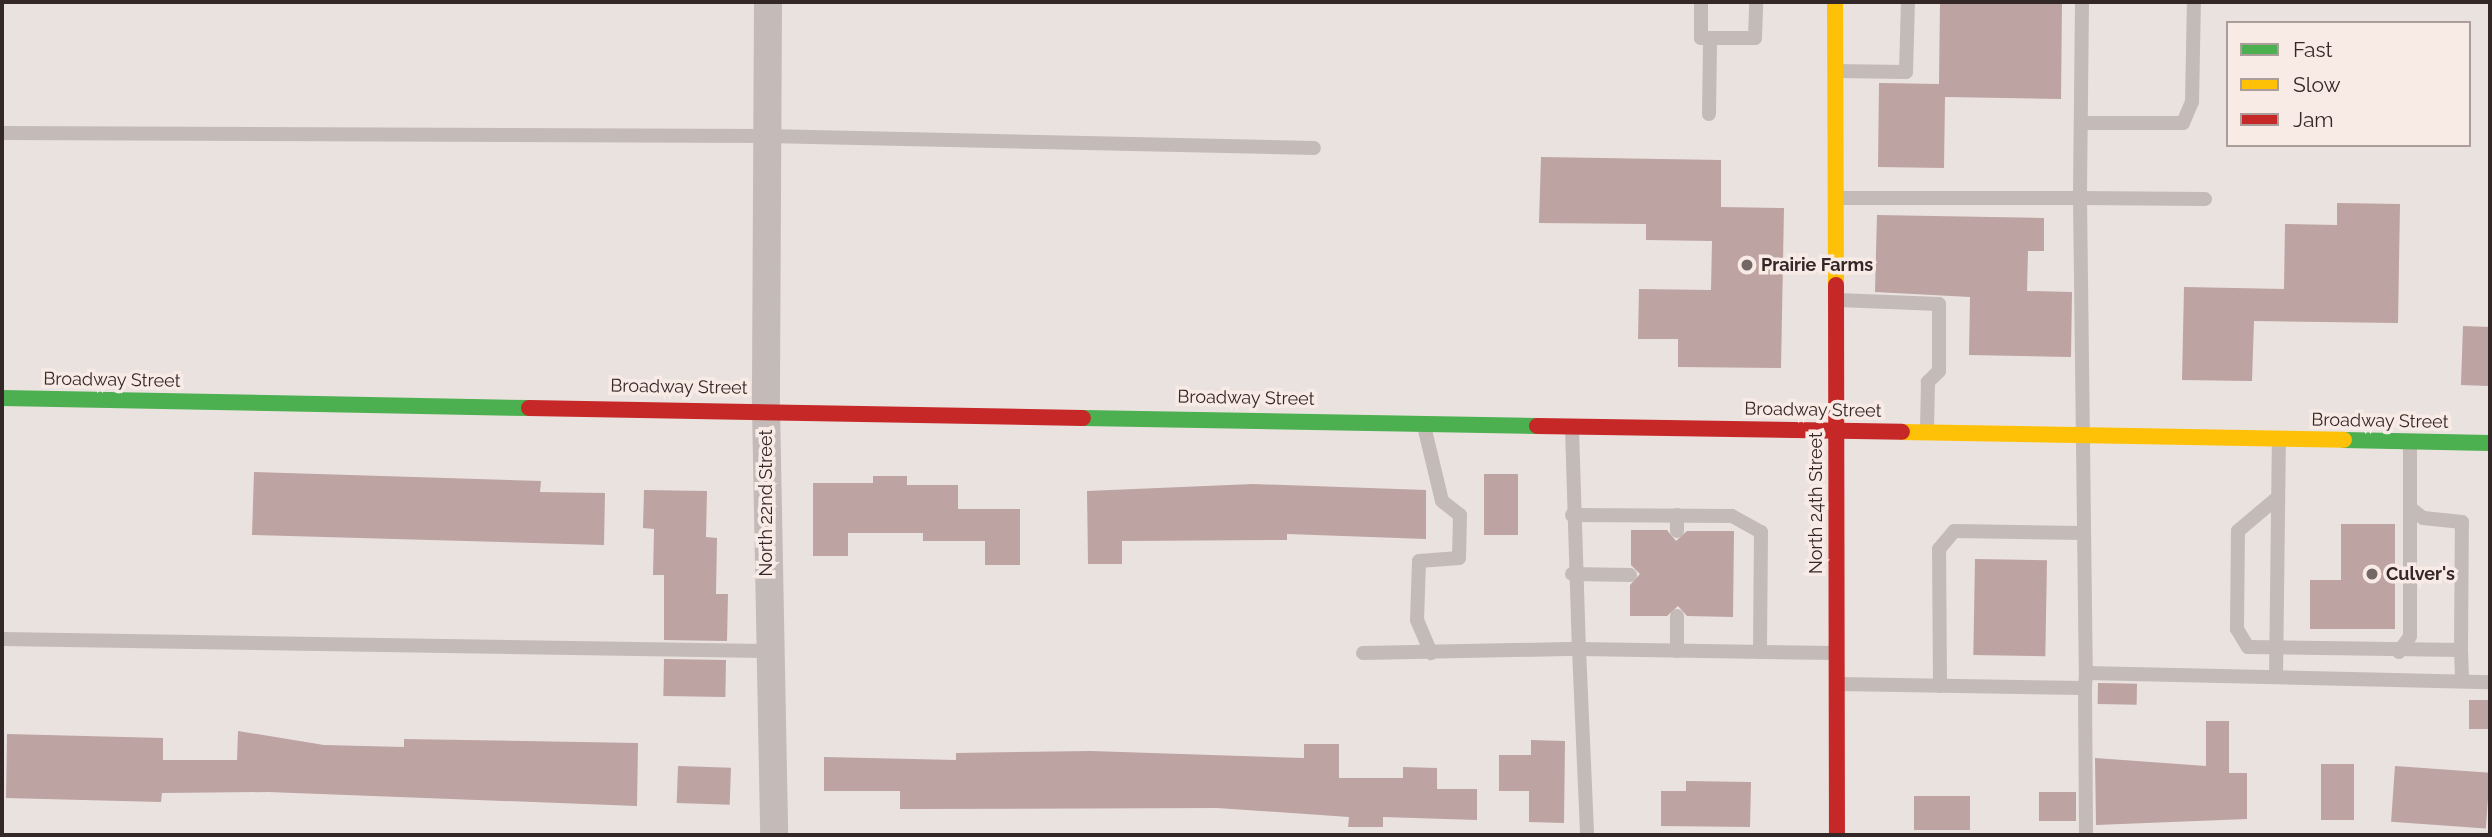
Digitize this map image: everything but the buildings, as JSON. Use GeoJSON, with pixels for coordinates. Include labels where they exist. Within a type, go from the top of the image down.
{"type":"FeatureCollection","features":[{"type":"Feature","properties":{"kind":"main road","name":"North 24th Street"},"geometry":{"type":"LineString","coordinates":[[1835,2],[1837,835]]}},
{"type":"Feature","properties":{"kind":"main road","name":"Broadway Street"},"geometry":{"type":"LineString","coordinates":[[2,398],[766,408],[2490,443]]}},
{"type":"Feature","properties":{"kind":"street","name":"North 22nd Street"},"geometry":{"type":"LineString","coordinates":[[768,2],[766,408],[768,651],[774,835]]}},
{"type":"Feature","properties":{"kind":"lane"},"geometry":{"type":"LineString","coordinates":[[1701,2],[1700,38],[1755,38],[1756,2]]}},
{"type":"Feature","properties":{"kind":"lane"},"geometry":{"type":"LineString","coordinates":[[1835,71],[1906,72],[1908,2]]}},
{"type":"Feature","properties":{"kind":"lane"},"geometry":{"type":"LineString","coordinates":[[2082,2],[2080,198],[2086,835]]}},
{"type":"Feature","properties":{"kind":"lane"},"geometry":{"type":"LineString","coordinates":[[2082,123],[2183,123],[2192,102],[2194,2]]}},
{"type":"Feature","properties":{"kind":"lane"},"geometry":{"type":"LineString","coordinates":[[1709,114],[1710,38]]}},
{"type":"Feature","properties":{"kind":"lane"},"geometry":{"type":"LineString","coordinates":[[2,133],[766,136],[1314,148]]}},
{"type":"Feature","properties":{"kind":"lane"},"geometry":{"type":"LineString","coordinates":[[1835,198],[2205,199]]}},
{"type":"Feature","properties":{"kind":"lane"},"geometry":{"type":"LineString","coordinates":[[1835,300],[1939,304],[1939,371],[1928,382],[1927,431]]}},
{"type":"Feature","properties":{"kind":"lane"},"geometry":{"type":"LineString","coordinates":[[1422,421],[1442,501],[1460,515],[1459,558],[1419,561],[1417,620],[1431,653]]}},
{"type":"Feature","properties":{"kind":"lane"},"geometry":{"type":"LineString","coordinates":[[1572,424],[1572,574],[1579,649],[1587,835]]}},
{"type":"Feature","properties":{"kind":"lane"},"geometry":{"type":"LineString","coordinates":[[2276,677],[2279,439]]}},
{"type":"Feature","properties":{"kind":"lane"},"geometry":{"type":"LineString","coordinates":[[2399,652],[2410,636],[2410,441]]}},
{"type":"Feature","properties":{"kind":"lane"},"geometry":{"type":"LineString","coordinates":[[2277,498],[2245,520],[2238,543],[2237,629],[2248,647],[2275,652],[2461,650]]}},
{"type":"Feature","properties":{"kind":"lane"},"geometry":{"type":"LineString","coordinates":[[2410,508],[2423,518],[2462,522],[2462,681]]}},
{"type":"Feature","properties":{"kind":"lane"},"geometry":{"type":"LineString","coordinates":[[1572,515],[1732,516],[1761,532],[1760,652]]}},
{"type":"Feature","properties":{"kind":"lane"},"geometry":{"type":"LineString","coordinates":[[1676,515],[1677,531]]}},
{"type":"Feature","properties":{"kind":"lane"},"geometry":{"type":"LineString","coordinates":[[1940,685],[1938,549],[1954,531],[2082,533]]}},
{"type":"Feature","properties":{"kind":"lane"},"geometry":{"type":"LineString","coordinates":[[1572,574],[1630,575]]}},
{"type":"Feature","properties":{"kind":"lane"},"geometry":{"type":"LineString","coordinates":[[1676,651],[1677,616]]}},
{"type":"Feature","properties":{"kind":"lane"},"geometry":{"type":"LineString","coordinates":[[2,639],[768,651]]}},
{"type":"Feature","properties":{"kind":"lane"},"geometry":{"type":"LineString","coordinates":[[1363,653],[1579,649],[1836,653]]}},
{"type":"Feature","properties":{"kind":"lane"},"geometry":{"type":"LineString","coordinates":[[2086,673],[2490,682]]}},
{"type":"Feature","properties":{"kind":"lane"},"geometry":{"type":"LineString","coordinates":[[1836,684],[2085,688]]}},
{"type":"Feature","properties":{"kind":"traffic: fast"},"geometry":{"type":"LineString","coordinates":[[2,398],[529,408]]}},
{"type":"Feature","properties":{"kind":"traffic: fast"},"geometry":{"type":"LineString","coordinates":[[1083,418],[1537,426]]}},
{"type":"Feature","properties":{"kind":"traffic: fast"},"geometry":{"type":"LineString","coordinates":[[2344,440],[2490,443]]}},
{"type":"Feature","properties":{"kind":"traffic: slow"},"geometry":{"type":"LineString","coordinates":[[1835,2],[1836,285]]}},
{"type":"Feature","properties":{"kind":"traffic: slow"},"geometry":{"type":"LineString","coordinates":[[1902,432],[2344,440]]}},
{"type":"Feature","properties":{"kind":"traffic: jam"},"geometry":{"type":"LineString","coordinates":[[1836,285],[1837,835]]}},
{"type":"Feature","properties":{"kind":"traffic: jam"},"geometry":{"type":"LineString","coordinates":[[529,408],[1083,418]]}},
{"type":"Feature","properties":{"kind":"traffic: jam"},"geometry":{"type":"LineString","coordinates":[[1537,426],[1902,432]]}},
{"type":"Feature","properties":{"kind":"place","name":"Prairie Farms"},"geometry":{"type":"Point","coordinates":[1747,265]}},
{"type":"Feature","properties":{"kind":"place","name":"Culver's"},"geometry":{"type":"Point","coordinates":[2372,574]}}]}
